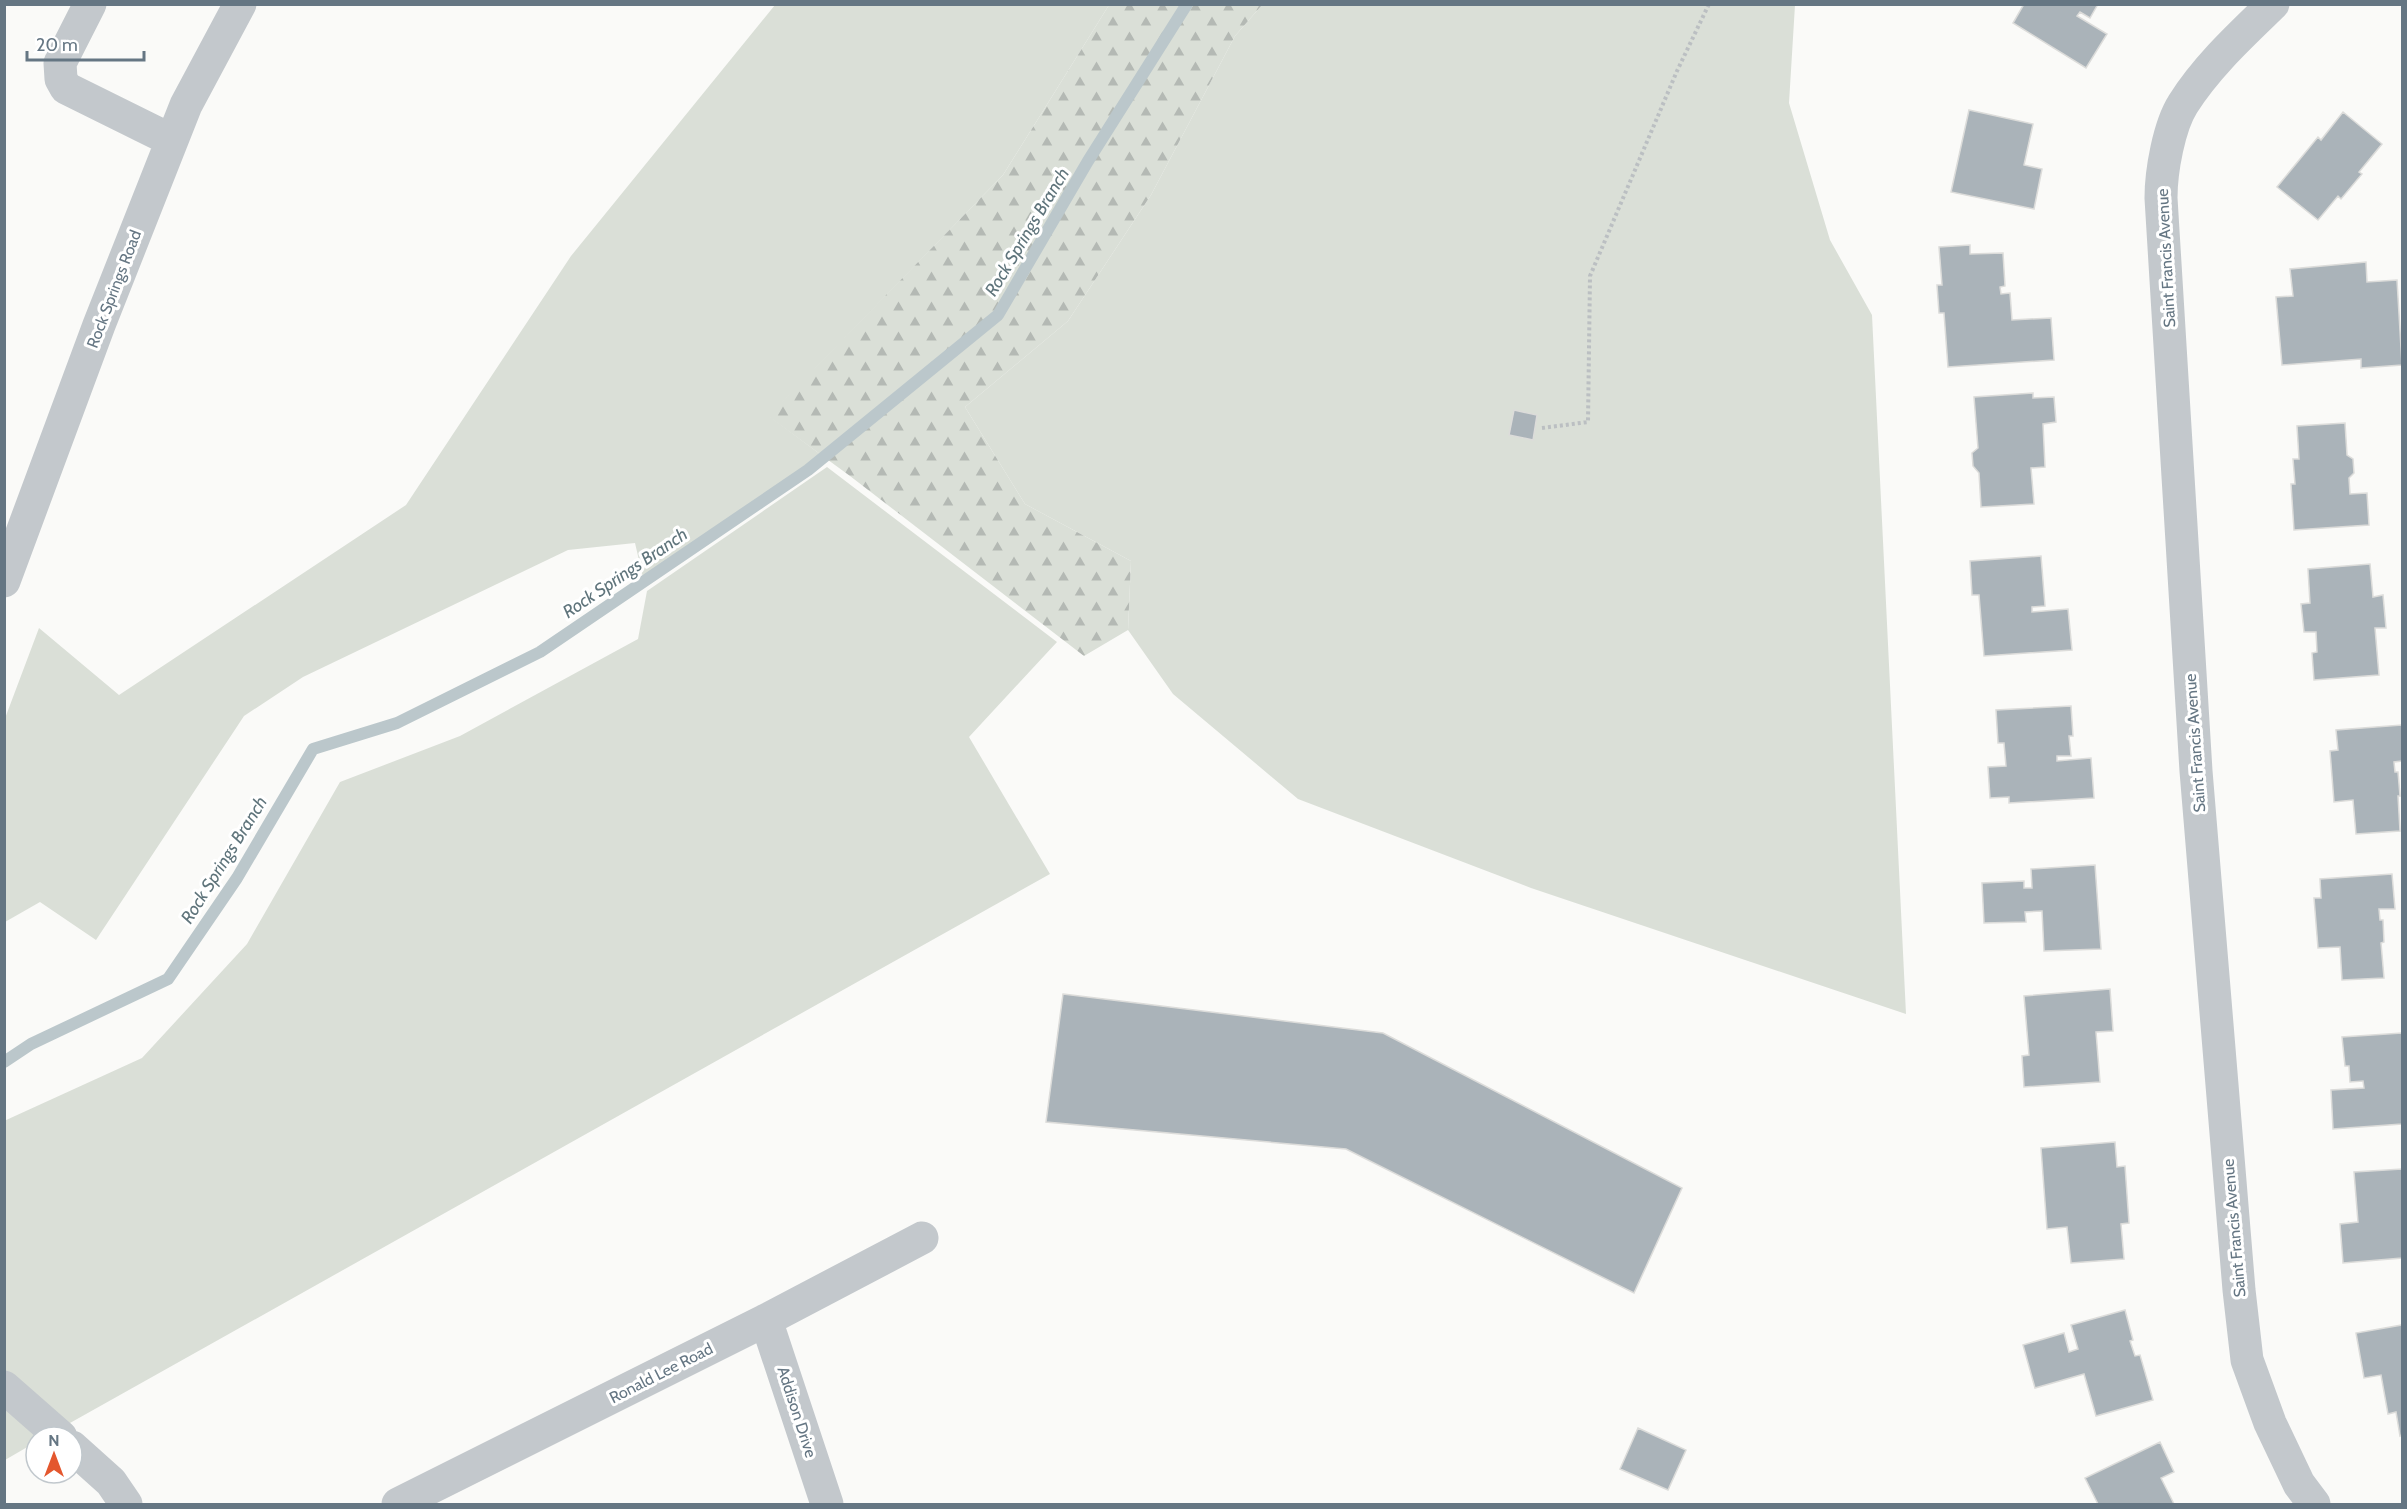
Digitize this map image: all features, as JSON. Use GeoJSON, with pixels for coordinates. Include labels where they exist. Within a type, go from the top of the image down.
{"type":"FeatureCollection","features":[{"type":"Feature","properties":{"kind":"street"},"geometry":{"type":"LineString","coordinates":[[90,4],[60,63],[61,80],[66,88],[171,140]]}},
{"type":"Feature","properties":{"kind":"street","name":"Rock Springs Road"},"geometry":{"type":"LineString","coordinates":[[4,580],[171,140],[186,105],[240,4]]}},
{"type":"Feature","properties":{"kind":"street","name":"Saint Francis Avenue"},"geometry":{"type":"LineString","coordinates":[[2273,4],[2228,48],[2182,105],[2166,150],[2161,198],[2196,771],[2239,1290],[2247,1360],[2270,1423],[2299,1484],[2314,1504]]}},
{"type":"Feature","properties":{"kind":"street","name":"Ronald Lee Road"},"geometry":{"type":"LineString","coordinates":[[398,1504],[766,1320],[922,1238]]}},
{"type":"Feature","properties":{"kind":"street","name":"Addison Drive"},"geometry":{"type":"LineString","coordinates":[[766,1320],[827,1504]]}},
{"type":"Feature","properties":{"kind":"street"},"geometry":{"type":"LineString","coordinates":[[4,1387],[47,1425]]}},
{"type":"Feature","properties":{"kind":"street"},"geometry":{"type":"LineString","coordinates":[[84,1458],[111,1482],[126,1504]]}},
{"type":"Feature","properties":{"kind":"path"},"geometry":{"type":"LineString","coordinates":[[1542,428],[1588,422],[1590,276],[1677,71],[1709,4]]}},
{"type":"Feature","properties":{"kind":"green space"},"geometry":{"type":"Polygon","coordinates":[[[775,5],[1109,5],[1003,175],[769,416],[824,457],[644,582],[635,543],[568,550],[303,677],[244,716],[96,940],[40,902],[5,922],[4,721],[39,628],[119,695],[406,505],[571,256],[775,5]]]}},
{"type":"Feature","properties":{"kind":"green space"},"geometry":{"type":"Polygon","coordinates":[[[1109,5],[1262,5],[1235,36],[1151,195],[1068,321],[965,407],[1025,504],[1131,561],[1128,630],[1084,656],[850,476],[768,416],[1003,175],[1109,5]]]}},
{"type":"Feature","properties":{"kind":"green space"},"geometry":{"type":"Polygon","coordinates":[[[1262,5],[1795,5],[1789,103],[1830,240],[1872,315],[1906,1014],[1531,888],[1298,799],[1173,694],[1128,630],[1131,561],[1025,504],[965,407],[1068,321],[1151,195],[1235,36],[1262,5]]]}},
{"type":"Feature","properties":{"kind":"green space"},"geometry":{"type":"Polygon","coordinates":[[[827,467],[1057,642],[969,737],[1050,874],[66,1425],[24,1425],[24,1449],[5,1460],[4,1121],[142,1058],[247,944],[340,782],[460,736],[638,639],[647,591],[827,467]]]}},
{"type":"Feature","properties":{"kind":"building"},"geometry":{"type":"Polygon","coordinates":[[[2024,4],[2098,4],[2090,18],[2080,12],[2077,16],[2107,34],[2086,68],[2013,23],[2024,4]]]}},
{"type":"Feature","properties":{"kind":"building"},"geometry":{"type":"Polygon","coordinates":[[[1969,110],[2033,124],[2024,165],[2042,169],[2034,209],[1951,192],[1969,110]]]}},
{"type":"Feature","properties":{"kind":"building"},"geometry":{"type":"Polygon","coordinates":[[[2343,112],[2382,144],[2359,172],[2362,174],[2341,199],[2338,196],[2318,220],[2277,187],[2318,137],[2321,140],[2343,112]]]}},
{"type":"Feature","properties":{"kind":"building"},"geometry":{"type":"Polygon","coordinates":[[[1970,245],[1970,254],[2003,253],[2005,286],[2000,287],[2001,294],[2010,293],[2012,320],[2051,318],[2054,360],[1948,367],[1944,313],[1939,313],[1937,285],[1942,285],[1939,247],[1970,245]]]}},
{"type":"Feature","properties":{"kind":"building"},"geometry":{"type":"Polygon","coordinates":[[[2366,262],[2367,282],[2397,280],[2402,365],[2361,368],[2361,359],[2282,365],[2276,297],[2293,296],[2290,269],[2366,262]]]}},
{"type":"Feature","properties":{"kind":"building"},"geometry":{"type":"Polygon","coordinates":[[[2033,393],[2033,398],[2054,397],[2056,422],[2043,424],[2045,467],[2031,468],[2034,504],[1981,507],[1979,473],[1973,466],[1972,453],[1978,448],[1974,397],[2033,393]]]}},
{"type":"Feature","properties":{"kind":"building"},"geometry":{"type":"Polygon","coordinates":[[[1514,410],[1537,415],[1533,440],[1509,435],[1514,410]]]}},
{"type":"Feature","properties":{"kind":"building"},"geometry":{"type":"Polygon","coordinates":[[[2345,423],[2347,455],[2353,459],[2354,473],[2349,478],[2350,494],[2367,493],[2369,525],[2294,530],[2291,484],[2295,484],[2293,459],[2299,459],[2297,426],[2345,423]]]}},
{"type":"Feature","properties":{"kind":"building"},"geometry":{"type":"Polygon","coordinates":[[[2041,556],[2045,606],[2032,607],[2032,612],[2068,609],[2072,650],[1984,656],[1979,595],[1972,595],[1970,561],[2041,556]]]}},
{"type":"Feature","properties":{"kind":"building"},"geometry":{"type":"Polygon","coordinates":[[[2370,564],[2373,597],[2383,595],[2386,628],[2375,628],[2379,675],[2314,680],[2312,653],[2317,652],[2316,632],[2304,632],[2301,604],[2310,603],[2308,569],[2370,564]]]}},
{"type":"Feature","properties":{"kind":"building"},"geometry":{"type":"Polygon","coordinates":[[[2071,706],[2073,736],[2069,736],[2071,756],[2057,756],[2057,761],[2091,758],[2094,798],[2009,803],[2009,797],[1990,798],[1988,767],[2006,766],[2004,743],[1998,743],[1996,710],[2071,706]]]}},
{"type":"Feature","properties":{"kind":"building"},"geometry":{"type":"Polygon","coordinates":[[[2402,725],[2402,761],[2394,762],[2395,772],[2398,772],[2400,831],[2356,834],[2353,800],[2334,802],[2330,751],[2338,750],[2336,730],[2402,725]]]}},
{"type":"Feature","properties":{"kind":"building"},"geometry":{"type":"Polygon","coordinates":[[[2095,865],[2101,949],[2044,951],[2042,911],[2025,912],[2026,922],[1984,923],[1982,883],[2024,881],[2024,888],[2032,888],[2031,869],[2095,865]]]}},
{"type":"Feature","properties":{"kind":"building"},"geometry":{"type":"Polygon","coordinates":[[[2392,874],[2395,909],[2379,909],[2380,920],[2383,920],[2384,942],[2381,943],[2384,978],[2342,980],[2340,947],[2318,948],[2314,898],[2321,898],[2320,879],[2392,874]]]}},
{"type":"Feature","properties":{"kind":"building"},"geometry":{"type":"Polygon","coordinates":[[[2110,989],[2113,1031],[2096,1032],[2100,1082],[2024,1087],[2022,1056],[2029,1055],[2024,996],[2110,989]]]}},
{"type":"Feature","properties":{"kind":"building"},"geometry":{"type":"Polygon","coordinates":[[[1063,994],[1383,1033],[1682,1188],[1634,1293],[1346,1149],[1046,1122],[1063,994]]]}},
{"type":"Feature","properties":{"kind":"building"},"geometry":{"type":"Polygon","coordinates":[[[2402,1033],[2402,1124],[2333,1129],[2331,1090],[2364,1088],[2363,1081],[2350,1082],[2349,1066],[2345,1066],[2342,1037],[2402,1033]]]}},
{"type":"Feature","properties":{"kind":"building"},"geometry":{"type":"Polygon","coordinates":[[[2115,1142],[2117,1167],[2125,1166],[2129,1223],[2121,1224],[2124,1259],[2071,1263],[2067,1227],[2047,1229],[2041,1148],[2115,1142]]]}},
{"type":"Feature","properties":{"kind":"building"},"geometry":{"type":"Polygon","coordinates":[[[2402,1169],[2402,1258],[2343,1263],[2340,1224],[2358,1222],[2354,1172],[2402,1169]]]}},
{"type":"Feature","properties":{"kind":"building"},"geometry":{"type":"Polygon","coordinates":[[[2125,1310],[2133,1340],[2130,1341],[2135,1356],[2140,1355],[2153,1400],[2096,1416],[2084,1374],[2035,1388],[2023,1345],[2064,1333],[2069,1352],[2078,1349],[2071,1325],[2125,1310]]]}},
{"type":"Feature","properties":{"kind":"building"},"geometry":{"type":"Polygon","coordinates":[[[2402,1325],[2402,1435],[2400,1436],[2396,1412],[2388,1414],[2381,1375],[2364,1378],[2356,1333],[2402,1325]]]}},
{"type":"Feature","properties":{"kind":"building"},"geometry":{"type":"Polygon","coordinates":[[[1638,1428],[1686,1450],[1668,1490],[1620,1469],[1638,1428]]]}},
{"type":"Feature","properties":{"kind":"building"},"geometry":{"type":"Polygon","coordinates":[[[2160,1442],[2174,1472],[2161,1478],[2174,1504],[2098,1504],[2085,1478],[2160,1442]]]}},
{"type":"Feature","properties":{"kind":"waterway","name":"Rock Springs Branch"},"geometry":{"type":"LineString","coordinates":[[4,1062],[31,1044],[168,979],[237,878],[313,749],[397,723],[540,652],[808,470],[998,315],[1088,161],[1187,4]]}}]}
